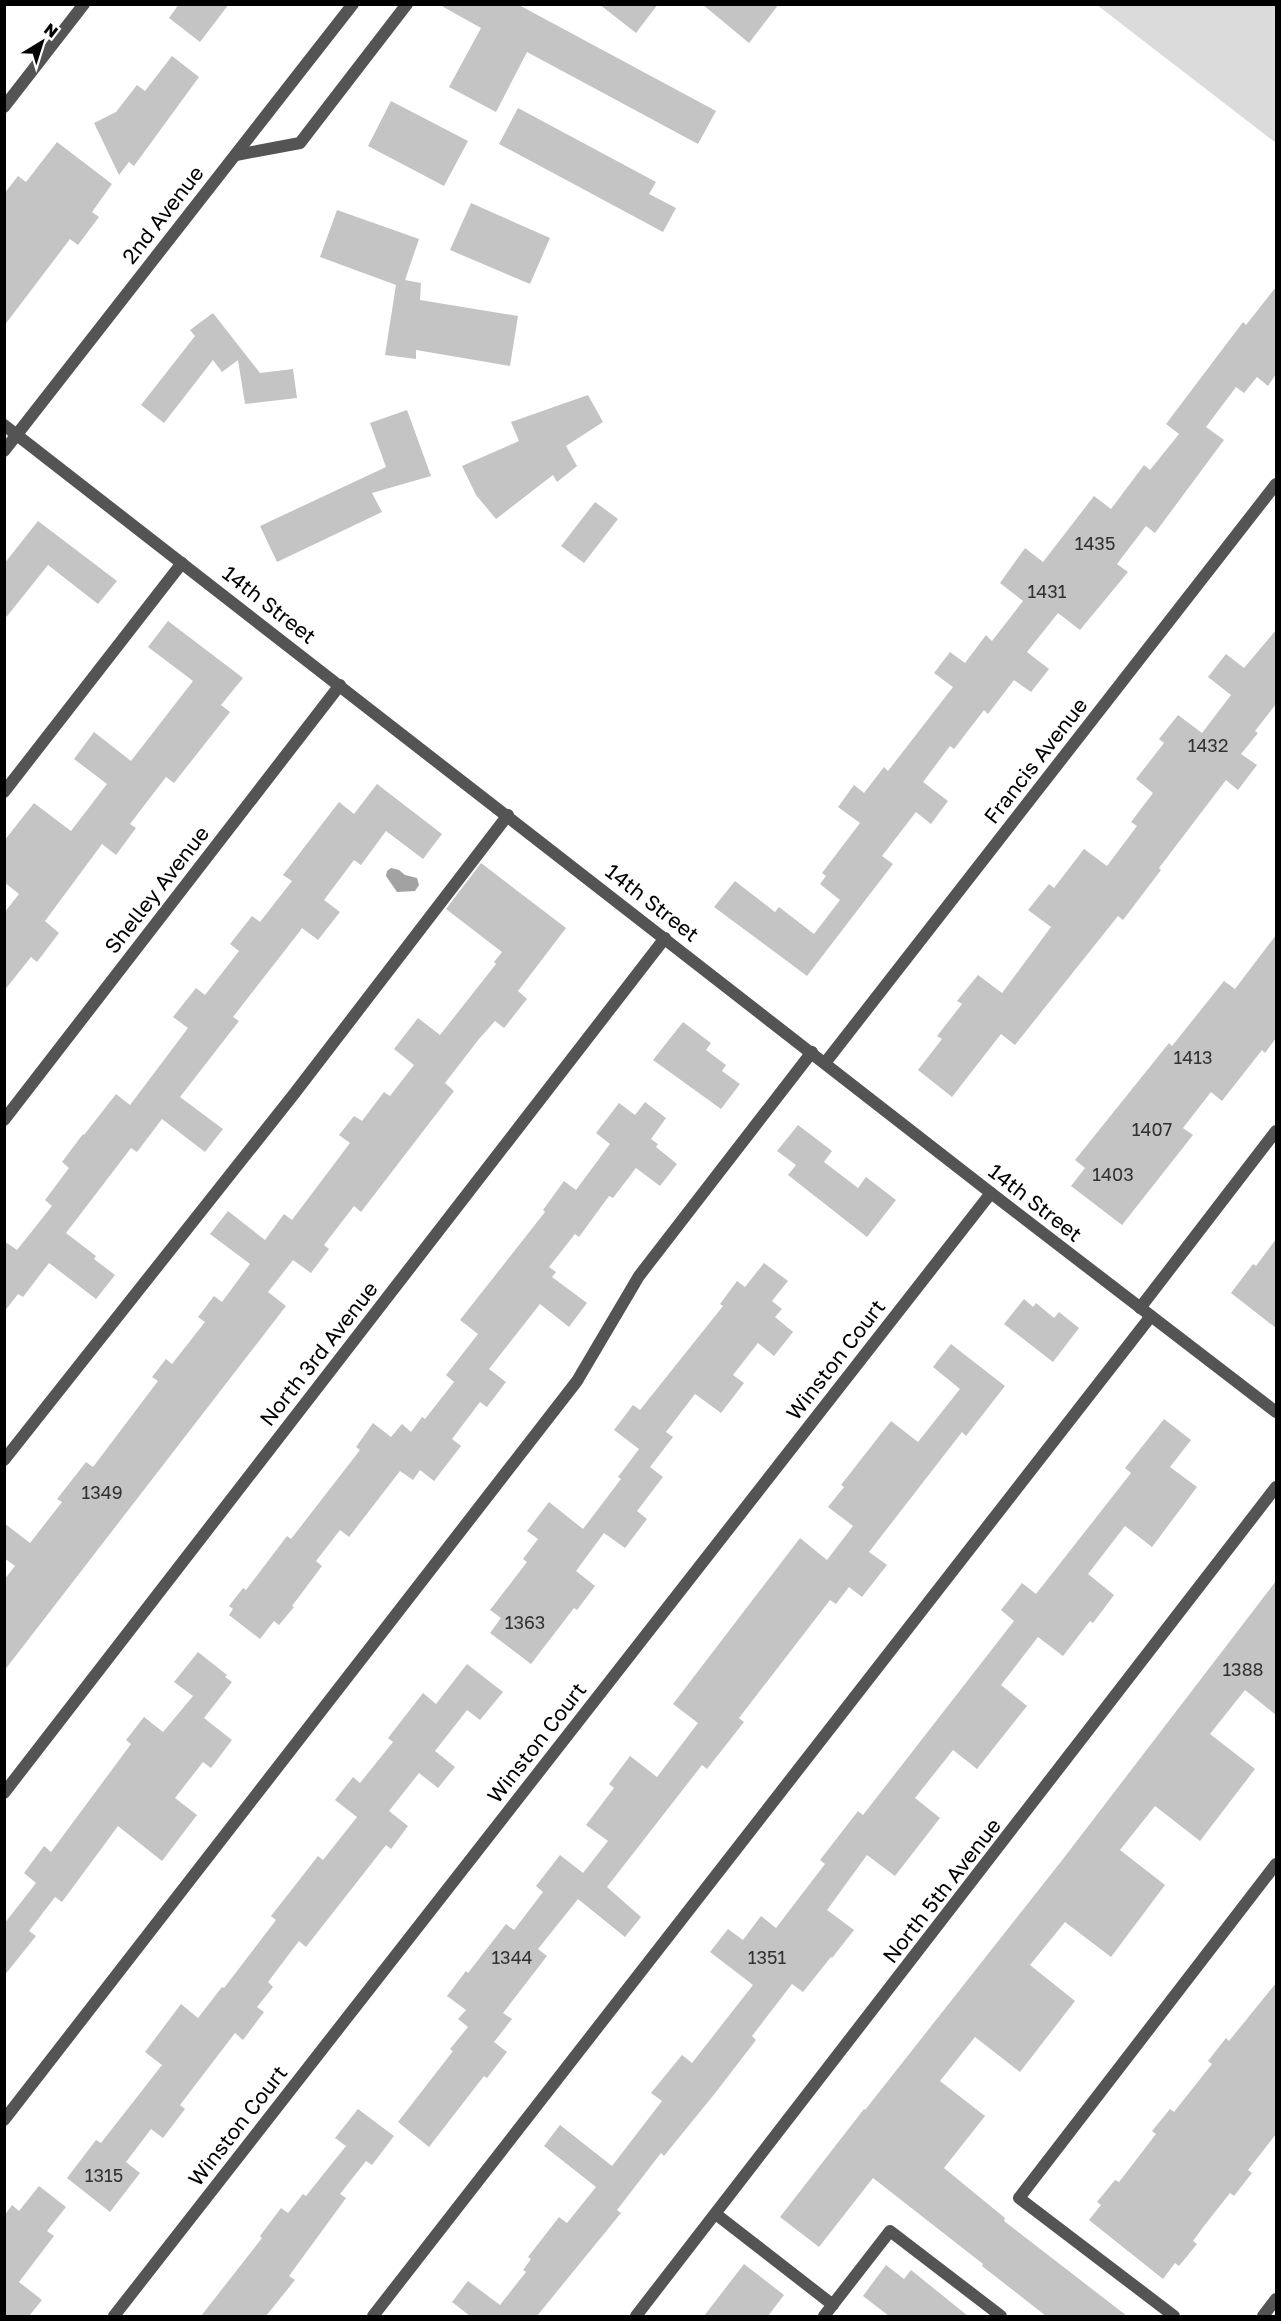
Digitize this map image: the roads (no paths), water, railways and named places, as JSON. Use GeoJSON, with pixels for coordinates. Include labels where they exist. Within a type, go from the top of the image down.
{"type":"FeatureCollection","features":[{"type":"Feature","properties":{"kind":"street"},"geometry":{"type":"LineString","coordinates":[[4,107],[84,4]]}},
{"type":"Feature","properties":{"kind":"street","name":"2nd Avenue"},"geometry":{"type":"LineString","coordinates":[[4,451],[353,4]]}},
{"type":"Feature","properties":{"kind":"street"},"geometry":{"type":"LineString","coordinates":[[236,154],[300,143],[406,4]]}},
{"type":"Feature","properties":{"kind":"street","name":"14th Street"},"geometry":{"type":"LineString","coordinates":[[4,425],[1276,1412]]}},
{"type":"Feature","properties":{"kind":"street","name":"Francis Avenue"},"geometry":{"type":"LineString","coordinates":[[825,1063],[1276,484]]}},
{"type":"Feature","properties":{"kind":"street"},"geometry":{"type":"LineString","coordinates":[[4,792],[182,563]]}},
{"type":"Feature","properties":{"kind":"street","name":"Shelley Avenue"},"geometry":{"type":"LineString","coordinates":[[4,1120],[340,685]]}},
{"type":"Feature","properties":{"kind":"street"},"geometry":{"type":"LineString","coordinates":[[4,1460],[294,1094],[508,815]]}},
{"type":"Feature","properties":{"kind":"street","name":"North 3rd Avenue"},"geometry":{"type":"LineString","coordinates":[[4,1793],[665,938]]}},
{"type":"Feature","properties":{"kind":"street"},"geometry":{"type":"LineString","coordinates":[[4,2120],[577,1381],[639,1276],[812,1052]]}},
{"type":"Feature","properties":{"kind":"street"},"geometry":{"type":"LineString","coordinates":[[1140,1308],[1276,1131]]}},
{"type":"Feature","properties":{"kind":"street","name":"Winston Court"},"geometry":{"type":"LineString","coordinates":[[114,2316],[991,1193]]}},
{"type":"Feature","properties":{"kind":"street"},"geometry":{"type":"LineString","coordinates":[[373,2316],[1151,1316]]}},
{"type":"Feature","properties":{"kind":"street","name":"North 5th Avenue"},"geometry":{"type":"LineString","coordinates":[[636,2316],[717,2215],[1276,1488]]}},
{"type":"Feature","properties":{"kind":"street"},"geometry":{"type":"LineString","coordinates":[[1174,2316],[1019,2198],[1276,1864]]}},
{"type":"Feature","properties":{"kind":"street"},"geometry":{"type":"LineString","coordinates":[[717,2215],[833,2305]]}},
{"type":"Feature","properties":{"kind":"street"},"geometry":{"type":"LineString","coordinates":[[824,2316],[890,2231],[1001,2316]]}},
{"type":"Feature","properties":{"kind":"street"},"geometry":{"type":"LineString","coordinates":[[1263,2316],[1276,2300]]}}]}
